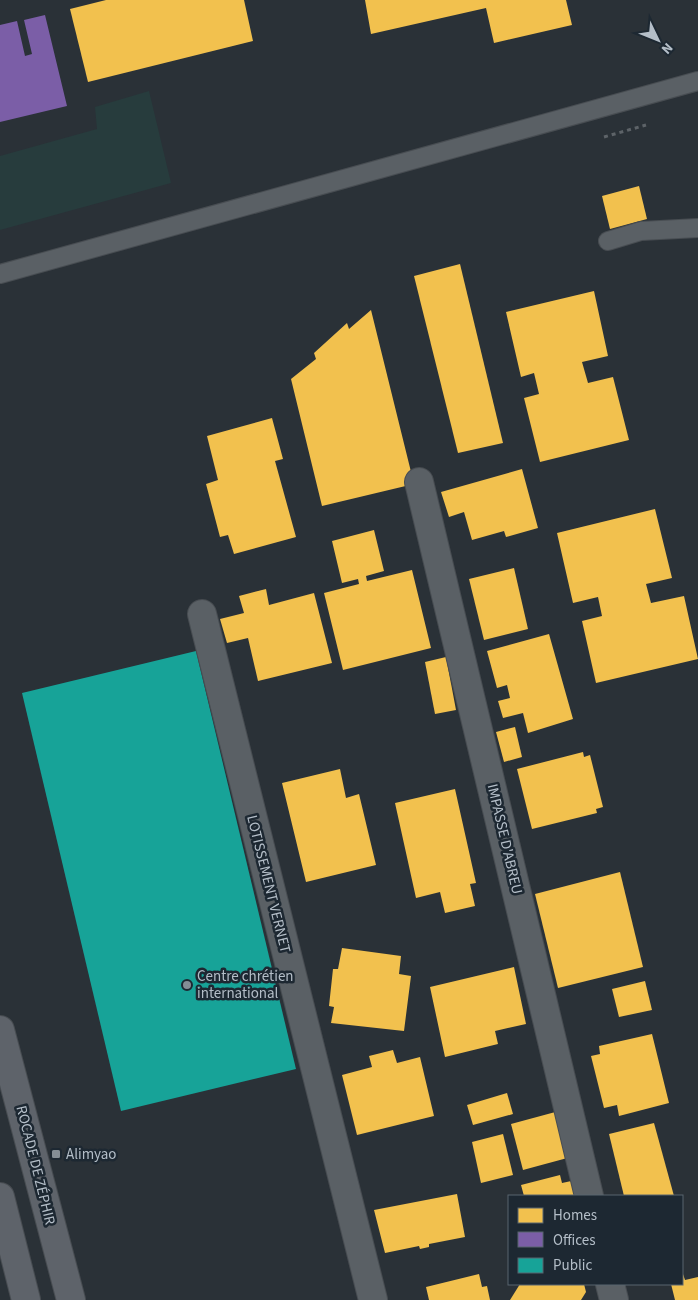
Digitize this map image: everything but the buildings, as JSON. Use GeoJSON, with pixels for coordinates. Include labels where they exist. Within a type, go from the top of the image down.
{"type":"FeatureCollection","features":[{"type":"Feature","properties":{"kind":"main road","name":"ROCADE DE ZÉPHIR"},"geometry":{"type":"LineString","coordinates":[[0,1030],[71,1300]]}},
{"type":"Feature","properties":{"kind":"main road"},"geometry":{"type":"LineString","coordinates":[[0,1197],[26,1300]]}},
{"type":"Feature","properties":{"kind":"street","name":"IMPASSE D'ABREU"},"geometry":{"type":"LineString","coordinates":[[419,482],[590,1195]]}},
{"type":"Feature","properties":{"kind":"street","name":"LOTISSEMENT VERNET"},"geometry":{"type":"LineString","coordinates":[[202,614],[373,1300]]}},
{"type":"Feature","properties":{"kind":"street"},"geometry":{"type":"LineString","coordinates":[[610,1285],[614,1300]]}},
{"type":"Feature","properties":{"kind":"lane"},"geometry":{"type":"LineString","coordinates":[[0,274],[698,80]]}},
{"type":"Feature","properties":{"kind":"lane"},"geometry":{"type":"LineString","coordinates":[[608,241],[642,231],[698,228]]}},
{"type":"Feature","properties":{"kind":"green space"},"geometry":{"type":"Polygon","coordinates":[[[149,91],[171,183],[0,230],[0,156],[97,129],[95,107],[149,91]]]}},
{"type":"Feature","properties":{"kind":"place","name":"Centre chrétien international"},"geometry":{"type":"Point","coordinates":[187,985]}},
{"type":"Feature","properties":{"kind":"place","name":"Alimyao"},"geometry":{"type":"Point","coordinates":[56,1154]}}]}
